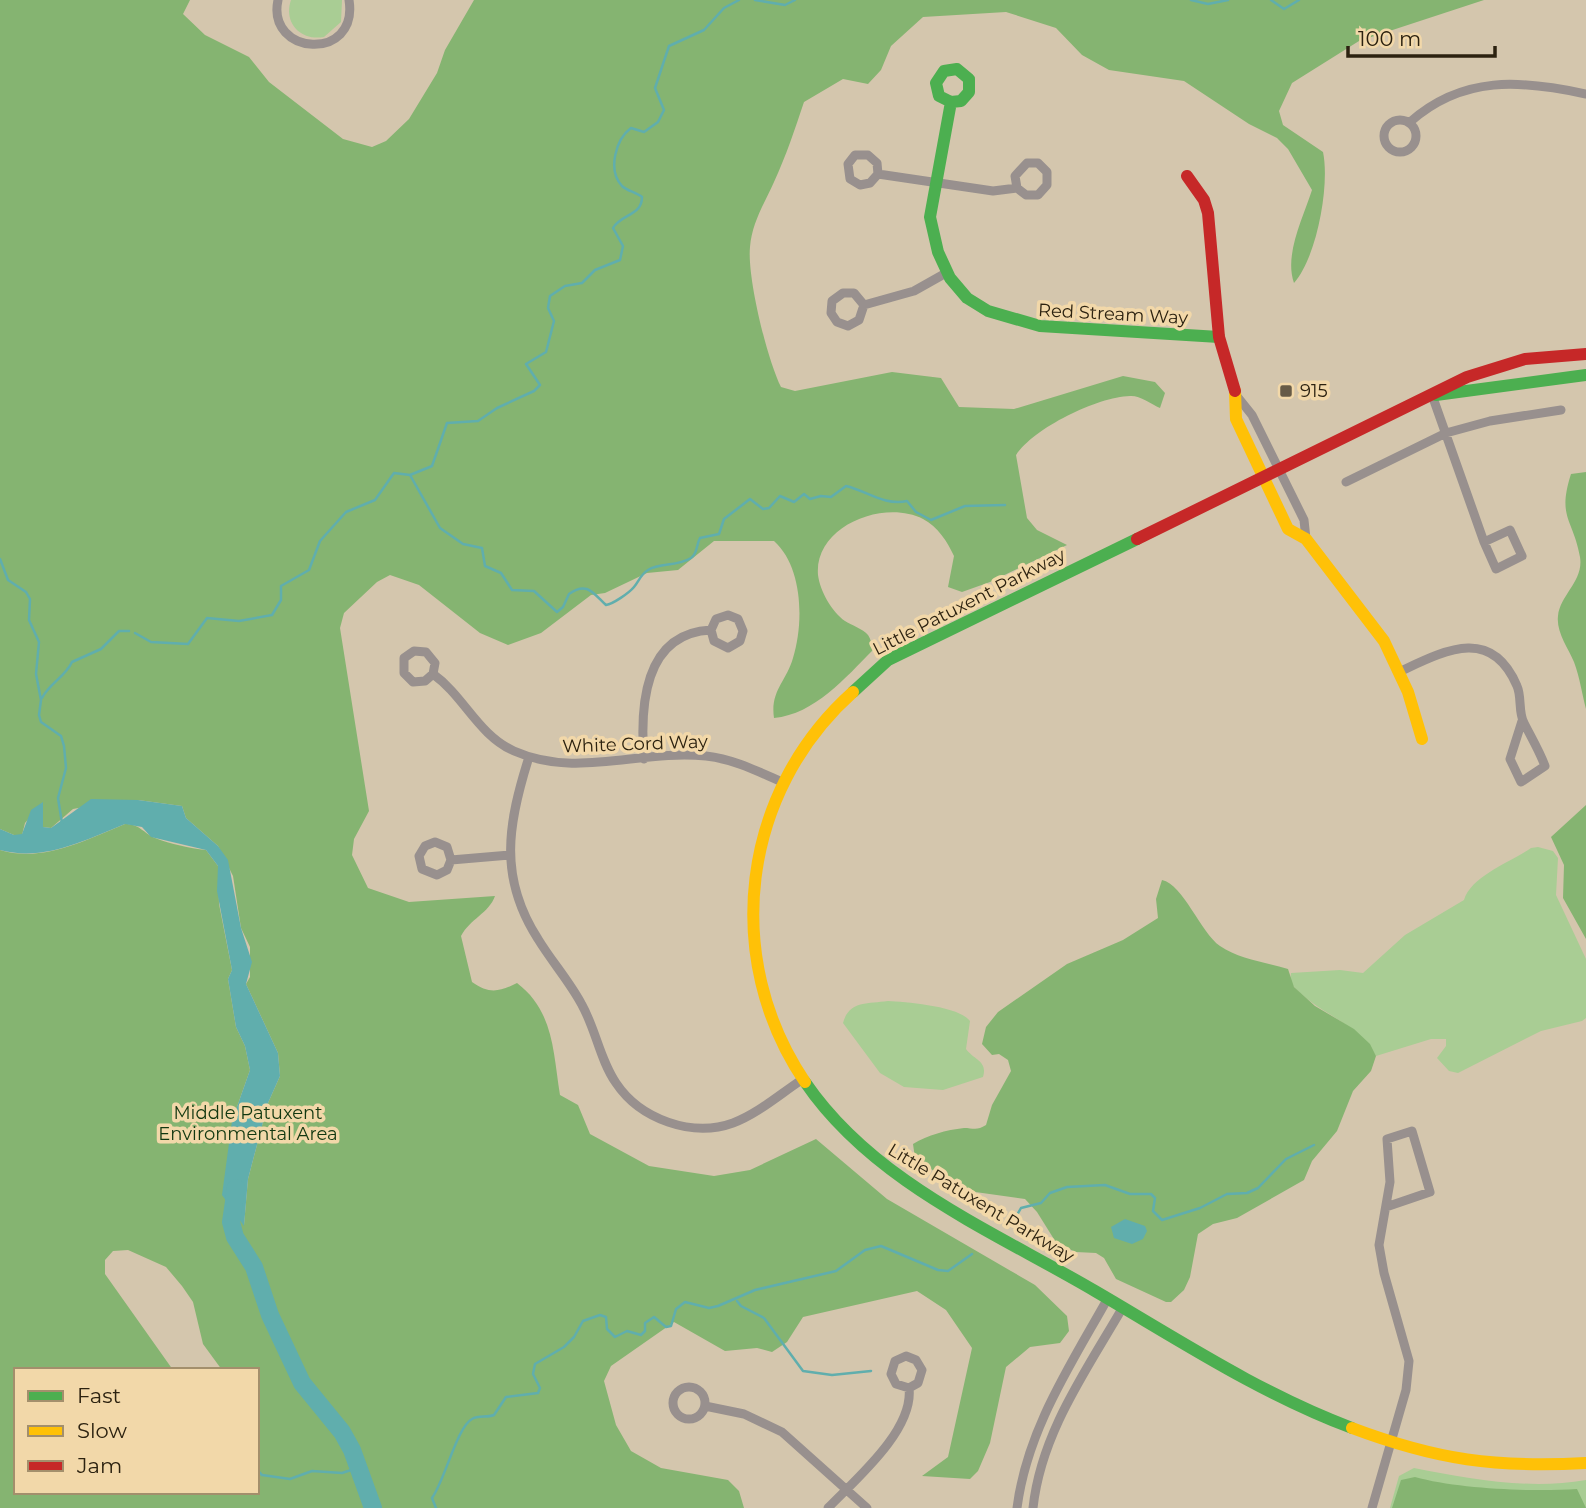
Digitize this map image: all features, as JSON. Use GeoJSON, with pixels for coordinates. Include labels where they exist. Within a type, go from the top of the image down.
{"type":"FeatureCollection","features":[{"type":"Feature","properties":{"kind":"street"},"geometry":{"type":"LineString","coordinates":[[278,0],[276,12],[281,25],[295,40],[310,46],[328,43],[341,33],[348,21],[349,0]]}},
{"type":"Feature","properties":{"kind":"street"},"geometry":{"type":"LineString","coordinates":[[1410,122],[1441,100],[1486,84],[1523,83],[1586,94]]}},
{"type":"Feature","properties":{"kind":"street","name":"Red Stream Way"},"geometry":{"type":"LineString","coordinates":[[951,102],[935,183],[930,218],[932,235],[946,273],[981,308],[1021,325],[1219,337]]}},
{"type":"Feature","properties":{"kind":"street"},"geometry":{"type":"LineString","coordinates":[[878,174],[993,191],[1017,188]]}},
{"type":"Feature","properties":{"kind":"street"},"geometry":{"type":"LineString","coordinates":[[1187,176],[1204,200],[1208,212],[1219,337],[1236,395],[1236,419],[1288,528],[1306,539],[1377,629],[1399,672],[1416,714],[1422,739]]}},
{"type":"Feature","properties":{"kind":"street"},"geometry":{"type":"LineString","coordinates":[[864,305],[914,291],[946,273]]}},
{"type":"Feature","properties":{"kind":"street","name":"Little Patuxent Parkway"},"geometry":{"type":"LineString","coordinates":[[1584,353],[1529,358],[1464,376],[1432,396],[888,660],[829,709],[800,748],[782,782],[771,806],[758,854],[753,933],[765,1001],[784,1051],[800,1081],[842,1132],[887,1169],[1304,1410],[1389,1444],[1494,1465],[1541,1467],[1586,1462]]}},
{"type":"Feature","properties":{"kind":"street","name":"Little Patuxent Parkway"},"geometry":{"type":"LineString","coordinates":[[1432,396],[1586,375]]}},
{"type":"Feature","properties":{"kind":"street"},"geometry":{"type":"LineString","coordinates":[[1236,395],[1252,415],[1280,470],[1304,520],[1306,539]]}},
{"type":"Feature","properties":{"kind":"street"},"geometry":{"type":"LineString","coordinates":[[1432,396],[1484,542],[1496,569],[1522,556],[1510,530],[1484,542]]}},
{"type":"Feature","properties":{"kind":"street"},"geometry":{"type":"LineString","coordinates":[[1346,482],[1446,433],[1490,421],[1561,410]]}},
{"type":"Feature","properties":{"kind":"street"},"geometry":{"type":"LineString","coordinates":[[644,759],[642,704],[652,671],[681,639],[692,633],[711,630]]}},
{"type":"Feature","properties":{"kind":"street"},"geometry":{"type":"LineString","coordinates":[[1399,672],[1454,648],[1478,649],[1500,660],[1519,689],[1522,721],[1510,759],[1521,782],[1545,766],[1532,735],[1522,721]]}},
{"type":"Feature","properties":{"kind":"street","name":"White Cord Way"},"geometry":{"type":"LineString","coordinates":[[433,674],[450,688],[487,733],[512,750],[529,757],[583,764],[684,755],[715,758],[782,782]]}},
{"type":"Feature","properties":{"kind":"street"},"geometry":{"type":"LineString","coordinates":[[529,757],[513,811],[510,855],[517,892],[537,938],[584,1007],[615,1083],[645,1111],[688,1128],[719,1126],[746,1116],[800,1081]]}},
{"type":"Feature","properties":{"kind":"street"},"geometry":{"type":"LineString","coordinates":[[451,860],[510,855]]}},
{"type":"Feature","properties":{"kind":"street"},"geometry":{"type":"LineString","coordinates":[[1373,1508],[1406,1390],[1409,1361],[1381,1262],[1379,1233],[1386,1207],[1390,1174],[1387,1139],[1412,1131],[1430,1192],[1386,1207]]}},
{"type":"Feature","properties":{"kind":"street"},"geometry":{"type":"LineString","coordinates":[[1017,1508],[1025,1462],[1037,1428],[1108,1298]]}},
{"type":"Feature","properties":{"kind":"street"},"geometry":{"type":"LineString","coordinates":[[1033,1508],[1036,1486],[1051,1434],[1124,1307]]}},
{"type":"Feature","properties":{"kind":"street"},"geometry":{"type":"LineString","coordinates":[[828,1508],[900,1426],[908,1408],[909,1388]]}},
{"type":"Feature","properties":{"kind":"street"},"geometry":{"type":"LineString","coordinates":[[705,1406],[744,1414],[782,1432],[867,1508]]}},
{"type":"Feature","properties":{"kind":"green space","name":"Middle Patuxent Environmental Area"},"geometry":{"type":"Polygon","coordinates":[[[0,0],[190,0],[183,14],[205,35],[249,57],[269,82],[343,139],[372,147],[386,141],[409,119],[437,73],[445,50],[474,0],[1484,0],[1359,41],[1292,83],[1279,111],[1283,125],[1323,152],[1325,166],[1323,201],[1315,239],[1294,283],[1291,261],[1293,249],[1312,190],[1288,149],[1277,138],[1249,124],[1184,81],[1109,70],[1082,55],[1056,28],[1006,12],[923,17],[891,46],[881,70],[868,84],[843,79],[804,102],[756,222],[750,247],[759,318],[781,387],[795,391],[892,372],[941,378],[959,407],[1014,409],[1123,376],[1155,382],[1165,393],[1160,408],[1134,396],[1116,398],[1084,408],[1051,425],[1025,445],[1016,455],[1027,518],[1037,530],[1067,545],[990,582],[962,592],[948,587],[954,556],[942,535],[923,519],[890,512],[854,521],[839,530],[827,543],[820,558],[819,581],[831,607],[845,621],[868,635],[873,650],[828,693],[803,710],[774,718],[776,693],[790,666],[797,644],[799,612],[796,580],[791,565],[774,541],[714,541],[678,570],[647,573],[605,593],[591,595],[541,633],[508,645],[480,633],[419,585],[390,575],[377,582],[344,613],[340,628],[369,811],[354,839],[352,855],[368,888],[409,902],[495,896],[461,936],[472,982],[494,990],[517,983],[529,994],[545,1019],[550,1033],[560,1095],[578,1105],[590,1134],[649,1166],[714,1176],[750,1170],[816,1139],[887,1199],[1035,1285],[1067,1316],[1069,1331],[1060,1343],[1030,1347],[1006,1367],[990,1443],[978,1471],[970,1479],[922,1476],[948,1457],[972,1348],[946,1310],[917,1291],[803,1317],[787,1342],[772,1352],[757,1348],[725,1351],[674,1322],[611,1366],[604,1381],[616,1425],[631,1451],[661,1468],[728,1480],[739,1491],[744,1508],[0,1508],[0,850],[32,854],[48,852],[79,843],[125,824],[134,825],[161,840],[206,850],[218,866],[219,904],[232,970],[228,979],[236,1027],[245,1046],[250,1070],[232,1121],[244,1225],[248,1179],[268,1103],[280,1076],[278,1053],[246,984],[250,977],[250,947],[241,928],[233,876],[218,846],[186,818],[182,806],[121,800],[73,809],[51,828],[43,827],[42,803],[25,823],[22,835],[14,835],[0,829],[0,0]]]}},
{"type":"Feature","properties":{"kind":"green space"},"geometry":{"type":"Polygon","coordinates":[[[291,0],[342,0],[341,22],[324,37],[316,38],[301,33],[292,23],[289,8],[291,0]]]}},
{"type":"Feature","properties":{"kind":"green space"},"geometry":{"type":"Polygon","coordinates":[[[1586,472],[1586,709],[1574,662],[1561,634],[1558,616],[1580,566],[1577,544],[1566,509],[1567,489],[1571,474],[1586,472]]]}},
{"type":"Feature","properties":{"kind":"green space"},"geometry":{"type":"Polygon","coordinates":[[[1586,805],[1586,939],[1563,898],[1564,865],[1551,837],[1586,805]]]}},
{"type":"Feature","properties":{"kind":"green space"},"geometry":{"type":"Polygon","coordinates":[[[1531,848],[1553,851],[1558,858],[1556,895],[1586,959],[1586,1018],[1582,1021],[1541,1031],[1458,1073],[1449,1071],[1437,1058],[1446,1046],[1446,1039],[1431,1039],[1376,1056],[1358,1034],[1311,1002],[1290,982],[1291,973],[1340,970],[1363,973],[1405,935],[1464,900],[1468,891],[1483,877],[1531,848]]]}},
{"type":"Feature","properties":{"kind":"green space"},"geometry":{"type":"Polygon","coordinates":[[[1162,880],[1170,883],[1185,899],[1206,931],[1220,946],[1244,957],[1288,969],[1294,987],[1315,1006],[1354,1029],[1370,1044],[1376,1056],[1371,1071],[1353,1091],[1337,1131],[1312,1161],[1304,1180],[1237,1218],[1213,1224],[1198,1234],[1190,1277],[1184,1290],[1171,1302],[1116,1279],[1104,1258],[1096,1253],[1076,1252],[1057,1244],[1037,1212],[1025,1199],[961,1190],[915,1158],[913,1144],[944,1132],[964,1128],[977,1129],[986,1125],[992,1105],[1011,1071],[1008,1060],[999,1054],[992,1055],[982,1044],[986,1027],[998,1012],[1067,964],[1123,940],[1158,918],[1156,899],[1162,880]]]}},
{"type":"Feature","properties":{"kind":"green space"},"geometry":{"type":"Polygon","coordinates":[[[888,1001],[932,1006],[964,1016],[970,1021],[966,1049],[984,1067],[983,1077],[943,1090],[904,1087],[880,1073],[843,1023],[854,1007],[888,1001]]]}},
{"type":"Feature","properties":{"kind":"green space"},"geometry":{"type":"Polygon","coordinates":[[[1414,1468],[1521,1483],[1586,1480],[1586,1508],[1390,1508],[1399,1476],[1414,1468]]]}},
{"type":"Feature","properties":{"kind":"green space"},"geometry":{"type":"Polygon","coordinates":[[[1415,1477],[1495,1489],[1577,1489],[1586,1508],[1392,1508],[1401,1480],[1415,1477]]]}},
{"type":"Feature","properties":{"kind":"water"},"geometry":{"type":"Polygon","coordinates":[[[91,799],[138,800],[182,806],[186,818],[218,846],[228,860],[241,928],[252,962],[246,984],[278,1053],[280,1076],[268,1103],[248,1179],[244,1226],[222,1195],[232,1121],[250,1070],[245,1046],[236,1027],[228,979],[232,970],[217,891],[218,866],[206,850],[151,837],[142,827],[125,824],[64,848],[32,853],[0,850],[0,829],[14,835],[22,834],[31,810],[43,802],[43,827],[51,828],[91,799]]]}},
{"type":"Feature","properties":{"kind":"water"},"geometry":{"type":"Polygon","coordinates":[[[1125,1219],[1145,1226],[1147,1231],[1143,1239],[1132,1244],[1114,1238],[1111,1227],[1125,1219]]]}},
{"type":"Feature","properties":{"kind":"waterway"},"geometry":{"type":"LineString","coordinates":[[135,633],[151,642],[188,644],[207,618],[239,621],[272,615],[281,600],[281,586],[309,570],[320,541],[346,512],[375,500],[394,473],[410,475],[432,466],[447,423],[478,421],[497,408],[534,391],[540,385],[526,364],[546,352],[554,321],[548,308],[550,296],[565,286],[582,283],[595,270],[620,260],[623,246],[613,228],[639,208],[642,197],[624,188],[617,179],[615,155],[621,139],[631,128],[644,132],[658,122],[664,110],[655,88],[669,46],[704,30],[724,8],[739,0]]}},
{"type":"Feature","properties":{"kind":"waterway"},"geometry":{"type":"LineString","coordinates":[[755,0],[785,5],[795,0]]}},
{"type":"Feature","properties":{"kind":"waterway"},"geometry":{"type":"LineString","coordinates":[[1191,0],[1208,4],[1228,0]]}},
{"type":"Feature","properties":{"kind":"waterway"},"geometry":{"type":"LineString","coordinates":[[1271,0],[1284,9],[1299,0]]}},
{"type":"Feature","properties":{"kind":"waterway"},"geometry":{"type":"LineString","coordinates":[[410,475],[440,528],[463,544],[482,548],[485,566],[501,573],[512,590],[534,591],[557,612],[563,607],[569,594],[575,590],[589,590],[606,605],[632,589],[648,570],[691,558],[700,538],[719,534],[724,519],[750,499],[763,509],[769,508],[780,496],[794,502],[804,494],[810,499],[831,497],[846,486],[883,500],[907,501],[916,512],[931,520],[965,506],[1005,505]]}},
{"type":"Feature","properties":{"kind":"waterway"},"geometry":{"type":"LineString","coordinates":[[0,559],[8,580],[26,592],[30,599],[29,620],[39,642],[36,674],[41,700],[39,715],[41,722],[61,736],[64,746],[66,768],[58,798],[62,823]]}},
{"type":"Feature","properties":{"kind":"waterway"},"geometry":{"type":"LineString","coordinates":[[42,698],[72,662],[101,649],[119,631],[129,631]]}},
{"type":"Feature","properties":{"kind":"waterway"},"geometry":{"type":"LineString","coordinates":[[1017,1215],[1021,1208],[1041,1203],[1050,1193],[1067,1187],[1105,1185],[1130,1194],[1151,1194],[1155,1198],[1153,1211],[1162,1220],[1200,1208],[1227,1194],[1247,1193],[1258,1188],[1286,1159],[1314,1145]]}},
{"type":"Feature","properties":{"kind":"waterway"},"geometry":{"type":"LineString","coordinates":[[236,1188],[231,1222],[235,1237],[254,1267],[270,1315],[302,1383],[342,1432],[352,1450],[373,1508]]}},
{"type":"Feature","properties":{"kind":"waterway"},"geometry":{"type":"LineString","coordinates":[[436,1508],[432,1498],[467,1424],[472,1419],[494,1415],[506,1397],[538,1393],[540,1388],[533,1374],[535,1364],[564,1347],[574,1337],[583,1321],[600,1315],[606,1317],[607,1329],[615,1337],[627,1331],[641,1335],[645,1331],[645,1323],[654,1317],[666,1327],[671,1326],[676,1309],[685,1302],[709,1308],[718,1306],[755,1290],[836,1271],[865,1250],[881,1246],[938,1270],[948,1271],[972,1254]]}},
{"type":"Feature","properties":{"kind":"waterway"},"geometry":{"type":"LineString","coordinates":[[737,1301],[764,1318],[803,1371],[832,1375],[871,1371]]}},
{"type":"Feature","properties":{"kind":"waterway"},"geometry":{"type":"LineString","coordinates":[[259,1472],[262,1475],[290,1479],[312,1471],[342,1473],[360,1467]]}},
{"type":"Feature","properties":{"kind":"traffic: fast"},"geometry":{"type":"LineString","coordinates":[[951,102],[939,96],[936,83],[944,71],[957,69],[969,79],[969,92],[961,101],[951,102],[930,217],[938,252],[950,278],[967,298],[988,311],[1040,326],[1219,337]]}},
{"type":"Feature","properties":{"kind":"traffic: fast"},"geometry":{"type":"LineString","coordinates":[[1436,395],[1586,375]]}},
{"type":"Feature","properties":{"kind":"traffic: fast"},"geometry":{"type":"LineString","coordinates":[[853,692],[888,660],[1137,539]]}},
{"type":"Feature","properties":{"kind":"traffic: fast"},"geometry":{"type":"LineString","coordinates":[[805,1082],[833,1117],[865,1148],[937,1202],[1253,1383],[1352,1428]]}},
{"type":"Feature","properties":{"kind":"traffic: slow"},"geometry":{"type":"LineString","coordinates":[[1235,391],[1236,419],[1288,529],[1306,539],[1384,641],[1408,692],[1422,739]]}},
{"type":"Feature","properties":{"kind":"traffic: slow"},"geometry":{"type":"LineString","coordinates":[[805,1082],[778,1034],[761,983],[754,930],[756,878],[766,827],[786,778],[815,732],[853,692]]}},
{"type":"Feature","properties":{"kind":"traffic: slow"},"geometry":{"type":"LineString","coordinates":[[1352,1428],[1412,1448],[1467,1459],[1523,1464],[1586,1463]]}},
{"type":"Feature","properties":{"kind":"traffic: jam"},"geometry":{"type":"LineString","coordinates":[[1187,176],[1204,200],[1208,213],[1219,337],[1235,391]]}},
{"type":"Feature","properties":{"kind":"traffic: jam"},"geometry":{"type":"LineString","coordinates":[[1137,539],[1467,377],[1525,359],[1586,354]]}},
{"type":"Feature","properties":{"kind":"place","name":"915"},"geometry":{"type":"Point","coordinates":[1286,391]}}]}
